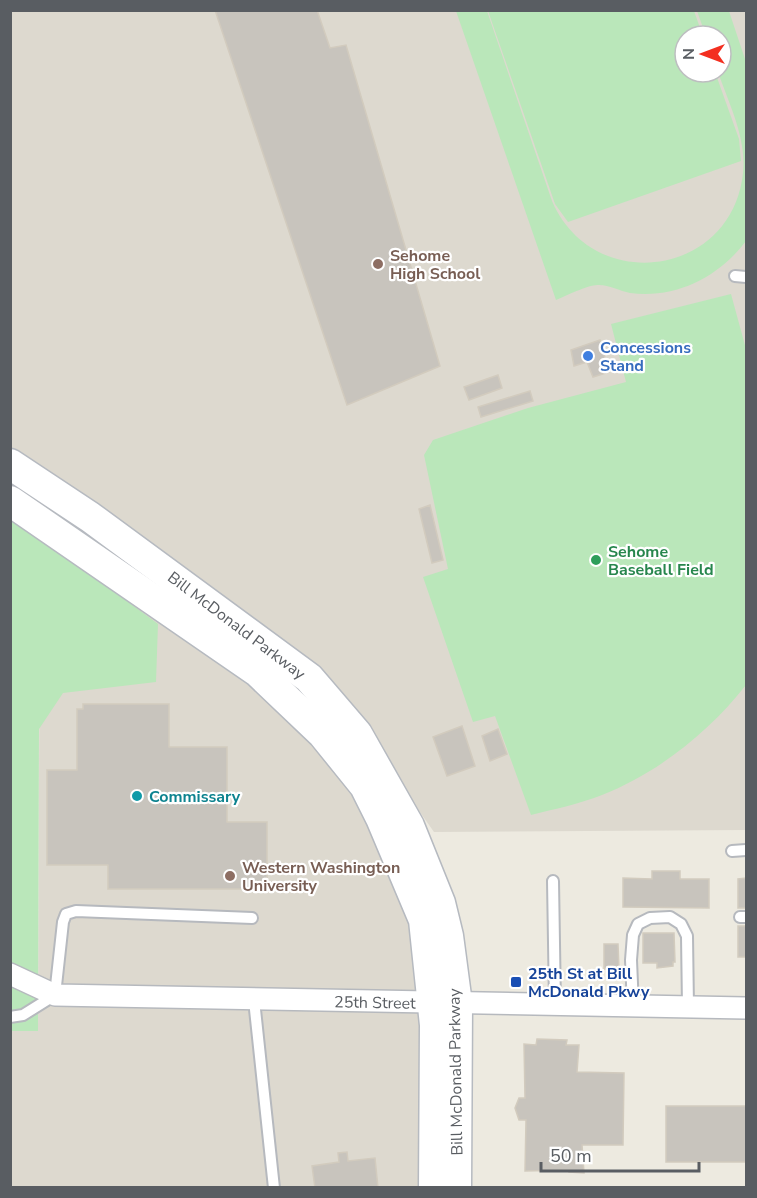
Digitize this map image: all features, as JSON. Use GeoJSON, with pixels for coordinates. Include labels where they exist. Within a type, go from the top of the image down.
{"type":"FeatureCollection","features":[{"type":"Feature","properties":{"kind":"main road","name":"Bill McDonald Parkway"},"geometry":{"type":"LineString","coordinates":[[10,464],[90,517],[309,678],[357,734],[409,826],[440,903],[448,936],[445,1004],[456,1188]]}},
{"type":"Feature","properties":{"kind":"main road","name":"Bill McDonald Parkway"},"geometry":{"type":"LineString","coordinates":[[10,501],[258,672],[322,734],[364,786],[381,818],[424,920],[445,1004],[435,1025],[434,1188]]}},
{"type":"Feature","properties":{"kind":"street"},"geometry":{"type":"LineString","coordinates":[[10,974],[55,995]]}},
{"type":"Feature","properties":{"kind":"street","name":"25th Street"},"geometry":{"type":"LineString","coordinates":[[55,995],[747,1008]]}},
{"type":"Feature","properties":{"kind":"lane"},"geometry":{"type":"LineString","coordinates":[[735,276],[747,277]]}},
{"type":"Feature","properties":{"kind":"lane"},"geometry":{"type":"LineString","coordinates":[[732,850],[747,850]]}},
{"type":"Feature","properties":{"kind":"lane"},"geometry":{"type":"LineString","coordinates":[[553,881],[555,1005]]}},
{"type":"Feature","properties":{"kind":"lane"},"geometry":{"type":"LineString","coordinates":[[10,1017],[23,1015],[55,995],[63,922],[66,914],[76,911],[252,918]]}},
{"type":"Feature","properties":{"kind":"lane"},"geometry":{"type":"LineString","coordinates":[[633,1007],[633,935],[638,924],[650,918],[670,917],[681,924],[687,936],[688,1007]]}},
{"type":"Feature","properties":{"kind":"lane"},"geometry":{"type":"LineString","coordinates":[[254,1000],[274,1188]]}},
{"type":"Feature","properties":{"kind":"shaded area","name":"Sehome High School"},"geometry":{"type":"Polygon","coordinates":[[[11,11],[746,11],[746,830],[434,832],[362,730],[11,455],[11,11]]]}},
{"type":"Feature","properties":{"kind":"shaded area","name":"Western Washington University"},"geometry":{"type":"Polygon","coordinates":[[[40,541],[304,691],[406,831],[447,1187],[11,1188],[11,1031],[38,1031],[40,541]]]}},
{"type":"Feature","properties":{"kind":"green space"},"geometry":{"type":"Polygon","coordinates":[[[456,11],[487,11],[552,201],[572,231],[598,251],[628,261],[659,262],[689,253],[714,235],[733,208],[743,173],[744,160],[740,135],[722,84],[733,84],[733,24],[702,24],[697,11],[729,11],[746,62],[746,241],[735,254],[710,275],[680,289],[647,294],[630,293],[595,285],[556,300],[456,11]]]}},
{"type":"Feature","properties":{"kind":"green space"},"geometry":{"type":"Polygon","coordinates":[[[488,11],[694,11],[699,24],[673,24],[673,84],[719,84],[739,139],[741,161],[568,222],[555,204],[488,11]]]}},
{"type":"Feature","properties":{"kind":"green space","name":"Sehome Baseball Field"},"geometry":{"type":"Polygon","coordinates":[[[731,294],[746,349],[746,685],[699,735],[643,775],[593,798],[531,815],[495,716],[473,722],[423,577],[448,569],[424,455],[433,440],[528,408],[626,382],[611,324],[731,294]]]}},
{"type":"Feature","properties":{"kind":"green space"},"geometry":{"type":"Polygon","coordinates":[[[10,514],[158,624],[156,682],[63,693],[39,729],[38,1031],[11,1031],[10,514]]]}},
{"type":"Feature","properties":{"kind":"building","name":"Sehome High School"},"geometry":{"type":"Polygon","coordinates":[[[215,10],[317,10],[330,48],[346,45],[440,366],[347,405],[215,10]]]}},
{"type":"Feature","properties":{"kind":"building","name":"Concessions Stand"},"geometry":{"type":"Polygon","coordinates":[[[600,340],[609,372],[593,377],[587,362],[574,366],[571,350],[600,340]]]}},
{"type":"Feature","properties":{"kind":"building"},"geometry":{"type":"Polygon","coordinates":[[[498,375],[502,388],[469,400],[464,387],[498,375]]]}},
{"type":"Feature","properties":{"kind":"building"},"geometry":{"type":"Polygon","coordinates":[[[530,391],[533,401],[481,417],[478,407],[530,391]]]}},
{"type":"Feature","properties":{"kind":"building"},"geometry":{"type":"Polygon","coordinates":[[[430,505],[443,560],[432,563],[419,509],[430,505]]]}},
{"type":"Feature","properties":{"kind":"building","name":"Commissary"},"geometry":{"type":"Polygon","coordinates":[[[83,704],[169,704],[169,747],[227,747],[227,822],[267,822],[267,889],[108,889],[108,865],[47,865],[47,770],[77,770],[77,709],[83,709],[83,704]]]}},
{"type":"Feature","properties":{"kind":"building"},"geometry":{"type":"Polygon","coordinates":[[[462,726],[475,766],[447,776],[433,737],[462,726]]]}},
{"type":"Feature","properties":{"kind":"building"},"geometry":{"type":"Polygon","coordinates":[[[498,729],[507,754],[490,761],[482,736],[498,729]]]}},
{"type":"Feature","properties":{"kind":"building"},"geometry":{"type":"Polygon","coordinates":[[[652,871],[680,871],[680,879],[709,879],[709,908],[623,907],[623,878],[652,879],[652,871]]]}},
{"type":"Feature","properties":{"kind":"building"},"geometry":{"type":"Polygon","coordinates":[[[746,878],[746,908],[738,908],[738,879],[746,878]]]}},
{"type":"Feature","properties":{"kind":"building"},"geometry":{"type":"Polygon","coordinates":[[[738,926],[746,926],[746,957],[738,957],[738,926]]]}},
{"type":"Feature","properties":{"kind":"building"},"geometry":{"type":"Polygon","coordinates":[[[643,933],[674,933],[675,962],[673,966],[657,968],[657,963],[643,963],[643,933]]]}},
{"type":"Feature","properties":{"kind":"building"},"geometry":{"type":"Polygon","coordinates":[[[604,944],[618,944],[619,969],[604,969],[604,944]]]}},
{"type":"Feature","properties":{"kind":"building"},"geometry":{"type":"Polygon","coordinates":[[[537,1039],[567,1040],[566,1045],[579,1045],[577,1072],[624,1073],[623,1145],[582,1145],[584,1173],[569,1172],[569,1170],[525,1171],[526,1120],[519,1120],[515,1108],[519,1098],[525,1098],[524,1044],[536,1045],[537,1039]]]}},
{"type":"Feature","properties":{"kind":"building"},"geometry":{"type":"Polygon","coordinates":[[[666,1106],[746,1106],[746,1162],[666,1162],[666,1106]]]}},
{"type":"Feature","properties":{"kind":"building"},"geometry":{"type":"Polygon","coordinates":[[[347,1152],[348,1161],[375,1158],[378,1188],[315,1188],[312,1166],[339,1162],[338,1153],[347,1152]]]}},
{"type":"Feature","properties":{"kind":"place","name":"Sehome High School"},"geometry":{"type":"Point","coordinates":[378,264]}},
{"type":"Feature","properties":{"kind":"place","name":"Concessions Stand"},"geometry":{"type":"Point","coordinates":[588,356]}},
{"type":"Feature","properties":{"kind":"place","name":"Sehome Baseball Field"},"geometry":{"type":"Point","coordinates":[596,560]}},
{"type":"Feature","properties":{"kind":"place","name":"Commissary"},"geometry":{"type":"Point","coordinates":[137,796]}},
{"type":"Feature","properties":{"kind":"place","name":"Western Washington University"},"geometry":{"type":"Point","coordinates":[230,876]}},
{"type":"Feature","properties":{"kind":"place","name":"25th St at Bill McDonald Pkwy"},"geometry":{"type":"Point","coordinates":[516,982]}}]}
